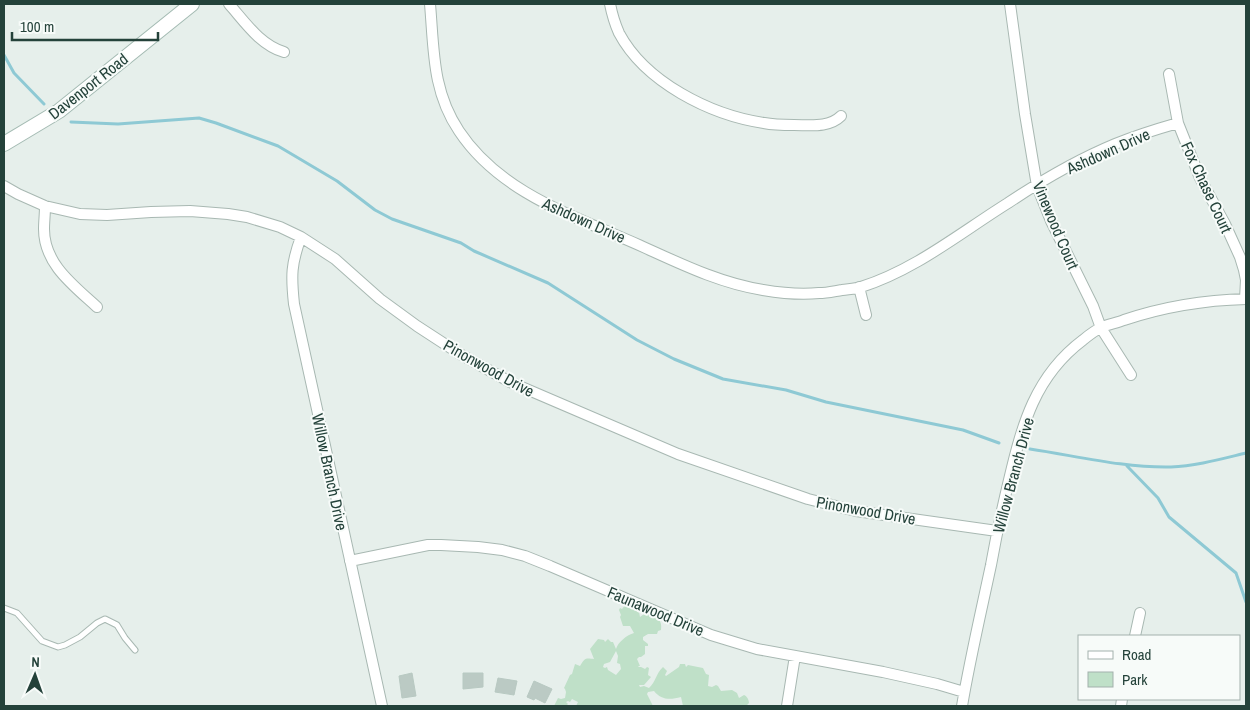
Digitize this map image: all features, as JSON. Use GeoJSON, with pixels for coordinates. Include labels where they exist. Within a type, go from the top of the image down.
{"type":"FeatureCollection","features":[{"type":"Feature","properties":{"kind":"street","name":"Davenport Road"},"geometry":{"type":"LineString","coordinates":[[4,144],[59,111],[192,4]]}},
{"type":"Feature","properties":{"kind":"street"},"geometry":{"type":"LineString","coordinates":[[229,4],[261,40],[274,50],[284,52]]}},
{"type":"Feature","properties":{"kind":"street","name":"Ashdown Drive"},"geometry":{"type":"LineString","coordinates":[[430,4],[437,80],[442,97],[452,120],[467,143],[481,159],[527,194],[558,209],[692,268],[761,290],[817,294],[859,288],[891,276],[1068,167],[1115,144],[1178,123]]}},
{"type":"Feature","properties":{"kind":"street"},"geometry":{"type":"LineString","coordinates":[[610,4],[619,32],[641,62],[656,76],[696,101],[741,118],[771,124],[824,124],[832,122],[841,116]]}},
{"type":"Feature","properties":{"kind":"street","name":"Vinewood Court"},"geometry":{"type":"LineString","coordinates":[[1010,4],[1024,114],[1036,186],[1093,306],[1101,328],[1131,375]]}},
{"type":"Feature","properties":{"kind":"street","name":"Fox Chase Court"},"geometry":{"type":"LineString","coordinates":[[1169,74],[1178,123],[1200,178],[1225,224],[1240,257],[1246,280],[1246,299]]}},
{"type":"Feature","properties":{"kind":"street","name":"Pinonwood Drive"},"geometry":{"type":"LineString","coordinates":[[4,186],[45,206],[80,214],[190,211],[228,214],[266,222],[301,237],[335,259],[380,299],[404,317],[460,354],[528,391],[678,454],[808,499],[856,511],[997,531]]}},
{"type":"Feature","properties":{"kind":"street"},"geometry":{"type":"LineString","coordinates":[[45,206],[44,230],[51,259],[68,281],[96,307]]}},
{"type":"Feature","properties":{"kind":"street","name":"Willow Branch Drive"},"geometry":{"type":"LineString","coordinates":[[301,237],[292,268],[294,304],[382,706]]}},
{"type":"Feature","properties":{"kind":"street"},"geometry":{"type":"LineString","coordinates":[[859,288],[866,315]]}},
{"type":"Feature","properties":{"kind":"street","name":"Willow Branch Drive"},"geometry":{"type":"LineString","coordinates":[[962,706],[997,531],[1019,439],[1026,417],[1048,376],[1061,360],[1082,340],[1101,328],[1161,310],[1216,300],[1246,299]]}},
{"type":"Feature","properties":{"kind":"street","name":"Faunawood Drive"},"geometry":{"type":"LineString","coordinates":[[350,561],[428,545],[502,550],[525,556],[550,566],[712,635],[757,648],[892,674],[964,692]]}},
{"type":"Feature","properties":{"kind":"street"},"geometry":{"type":"LineString","coordinates":[[1135,635],[1140,613]]}},
{"type":"Feature","properties":{"kind":"street"},"geometry":{"type":"LineString","coordinates":[[787,706],[795,656]]}},
{"type":"Feature","properties":{"kind":"lane"},"geometry":{"type":"LineString","coordinates":[[4,608],[17,613],[42,641],[58,647],[80,637],[105,619],[117,624],[135,650]]}},
{"type":"Feature","properties":{"kind":"green space"},"geometry":{"type":"Polygon","coordinates":[[[627,603],[636,608],[640,617],[647,612],[658,618],[661,623],[661,630],[657,634],[648,634],[643,637],[648,646],[645,646],[645,654],[637,659],[640,666],[638,666],[645,669],[649,668],[648,675],[651,677],[644,685],[639,685],[640,687],[649,688],[663,667],[667,671],[666,676],[679,667],[680,664],[685,664],[686,667],[688,665],[703,668],[706,674],[709,675],[708,686],[716,685],[721,691],[732,690],[737,693],[739,698],[744,695],[746,696],[749,703],[746,706],[683,706],[681,697],[666,698],[654,691],[647,694],[653,706],[576,706],[578,702],[572,699],[570,702],[566,702],[568,704],[566,706],[554,706],[558,698],[565,698],[566,692],[564,688],[575,664],[580,666],[586,659],[594,659],[590,649],[598,639],[605,642],[608,639],[613,642],[616,649],[623,639],[634,633],[630,626],[623,626],[619,610],[620,608],[622,609],[627,603]],[[616,651],[610,662],[604,664],[603,667],[607,667],[608,670],[616,675],[621,669],[620,664],[617,663],[618,656],[616,651]]]}},
{"type":"Feature","properties":{"kind":"building"},"geometry":{"type":"Polygon","coordinates":[[[412,673],[416,696],[402,698],[399,676],[412,673]]]}},
{"type":"Feature","properties":{"kind":"building"},"geometry":{"type":"Polygon","coordinates":[[[463,673],[483,673],[483,687],[463,689],[463,673]]]}},
{"type":"Feature","properties":{"kind":"building"},"geometry":{"type":"Polygon","coordinates":[[[498,678],[517,681],[514,695],[495,692],[498,678]]]}},
{"type":"Feature","properties":{"kind":"building"},"geometry":{"type":"Polygon","coordinates":[[[534,681],[552,689],[545,703],[535,698],[534,700],[527,697],[534,681]]]}},
{"type":"Feature","properties":{"kind":"waterway"},"geometry":{"type":"LineString","coordinates":[[4,55],[14,73],[44,104]]}},
{"type":"Feature","properties":{"kind":"waterway"},"geometry":{"type":"LineString","coordinates":[[71,122],[118,124],[199,118],[216,123],[278,146],[337,181],[375,210],[392,219],[461,243],[474,251],[548,283],[637,340],[674,359],[723,379],[786,390],[826,402],[963,430],[999,443]]}},
{"type":"Feature","properties":{"kind":"waterway"},"geometry":{"type":"LineString","coordinates":[[1030,449],[1118,464],[1153,467],[1190,465],[1246,453]]}},
{"type":"Feature","properties":{"kind":"waterway"},"geometry":{"type":"LineString","coordinates":[[1127,466],[1158,498],[1169,517],[1236,573],[1246,602]]}}]}
